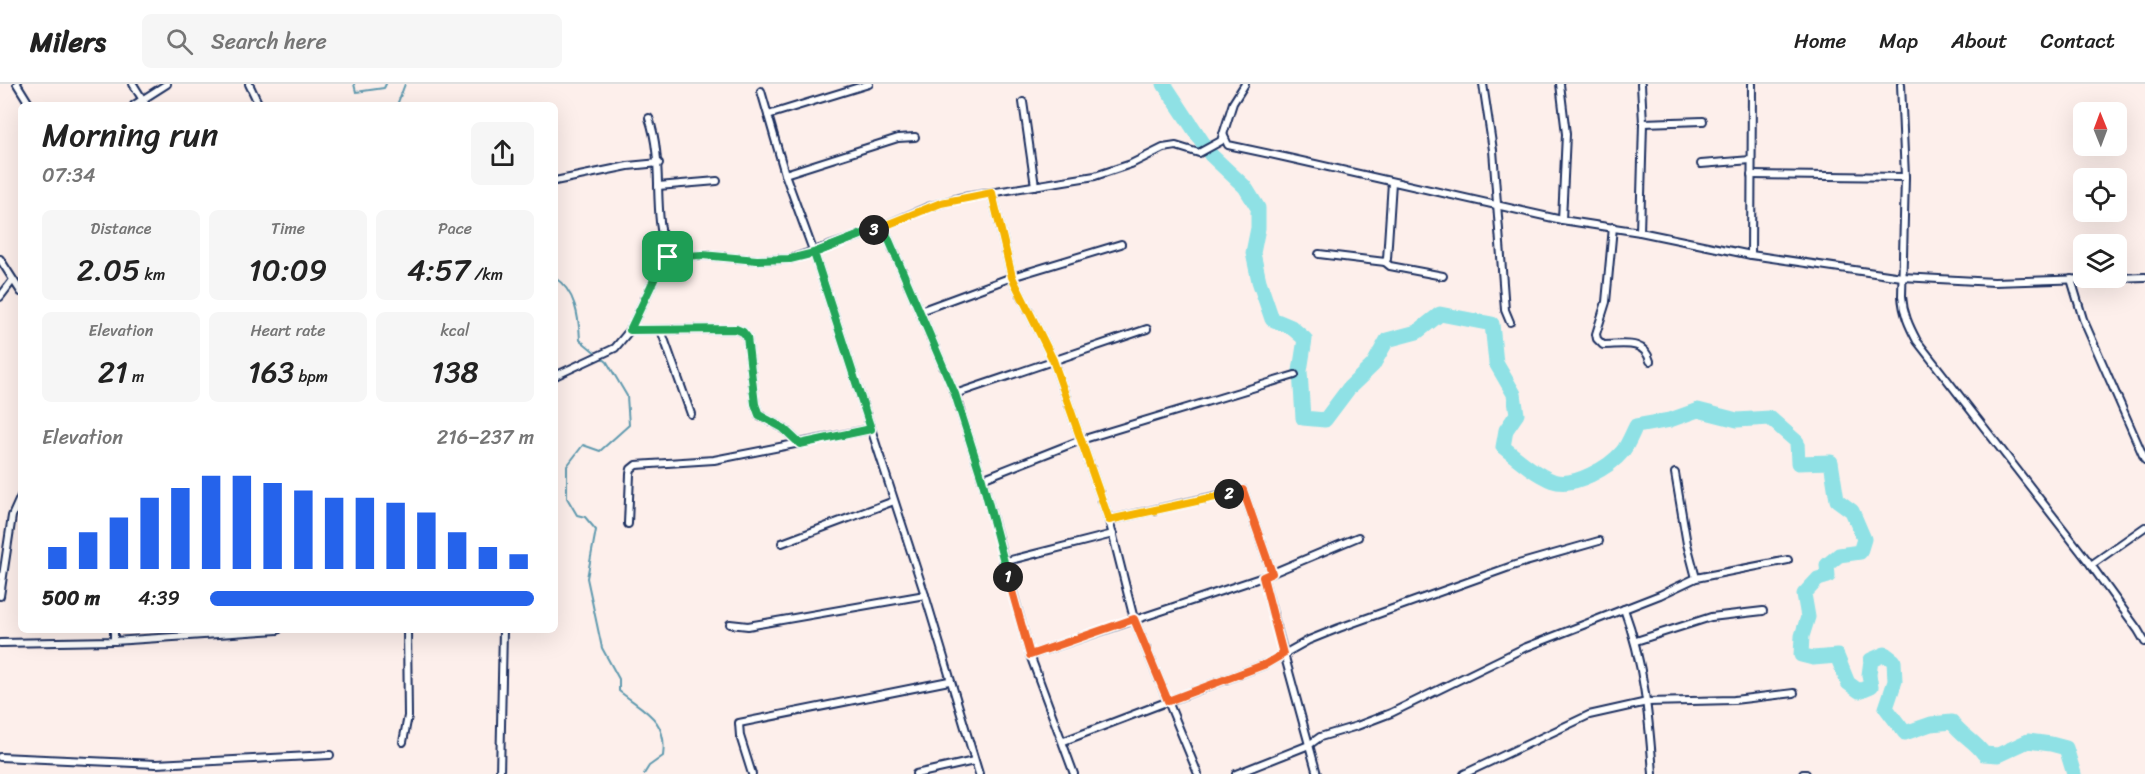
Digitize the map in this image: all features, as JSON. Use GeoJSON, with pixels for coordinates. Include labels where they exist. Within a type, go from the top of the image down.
{"type":"FeatureCollection","features":[{"type":"Feature","properties":{"kind":"street"},"geometry":{"type":"LineString","coordinates":[[17,84],[28,102]]}},
{"type":"Feature","properties":{"kind":"street"},"geometry":{"type":"LineString","coordinates":[[133,84],[144,102],[167,84]]}},
{"type":"Feature","properties":{"kind":"street"},"geometry":{"type":"LineString","coordinates":[[249,84],[258,102]]}},
{"type":"Feature","properties":{"kind":"street"},"geometry":{"type":"LineString","coordinates":[[768,116],[869,84]]}},
{"type":"Feature","properties":{"kind":"street"},"geometry":{"type":"LineString","coordinates":[[558,375],[615,348],[630,330],[661,265],[668,257],[702,255],[757,260],[790,259],[814,253],[941,203],[1095,176],[1131,164],[1163,148],[1176,146],[1199,153],[1222,138],[1233,103],[1245,84]]}},
{"type":"Feature","properties":{"kind":"street"},"geometry":{"type":"LineString","coordinates":[[1483,84],[1493,150],[1502,287],[1505,310],[1510,322]]}},
{"type":"Feature","properties":{"kind":"street"},"geometry":{"type":"LineString","coordinates":[[1560,84],[1566,134],[1562,220]]}},
{"type":"Feature","properties":{"kind":"street"},"geometry":{"type":"LineString","coordinates":[[1640,232],[1643,123],[1641,84]]}},
{"type":"Feature","properties":{"kind":"street"},"geometry":{"type":"LineString","coordinates":[[1751,255],[1752,84]]}},
{"type":"Feature","properties":{"kind":"street"},"geometry":{"type":"LineString","coordinates":[[1901,84],[1905,177],[1903,309],[1917,341],[2091,565],[2145,642]]}},
{"type":"Feature","properties":{"kind":"street"},"geometry":{"type":"LineString","coordinates":[[761,91],[785,174],[814,253],[925,595],[978,774]]}},
{"type":"Feature","properties":{"kind":"street"},"geometry":{"type":"LineString","coordinates":[[1023,102],[1035,186]]}},
{"type":"Feature","properties":{"kind":"street"},"geometry":{"type":"LineString","coordinates":[[649,118],[656,138],[660,231],[668,257]]}},
{"type":"Feature","properties":{"kind":"street"},"geometry":{"type":"LineString","coordinates":[[1643,123],[1702,121]]}},
{"type":"Feature","properties":{"kind":"street"},"geometry":{"type":"LineString","coordinates":[[785,174],[898,138],[915,137]]}},
{"type":"Feature","properties":{"kind":"street"},"geometry":{"type":"LineString","coordinates":[[1222,138],[1228,145],[1246,150],[1498,207],[1640,232],[1751,255],[1902,277],[1971,282],[2145,277]]}},
{"type":"Feature","properties":{"kind":"street"},"geometry":{"type":"LineString","coordinates":[[1701,164],[1751,160]]}},
{"type":"Feature","properties":{"kind":"street"},"geometry":{"type":"LineString","coordinates":[[558,180],[628,166],[658,163]]}},
{"type":"Feature","properties":{"kind":"street"},"geometry":{"type":"LineString","coordinates":[[1751,175],[1905,177]]}},
{"type":"Feature","properties":{"kind":"street"},"geometry":{"type":"LineString","coordinates":[[658,186],[717,181]]}},
{"type":"Feature","properties":{"kind":"street"},"geometry":{"type":"LineString","coordinates":[[1384,262],[1387,259],[1392,182]]}},
{"type":"Feature","properties":{"kind":"street"},"geometry":{"type":"LineString","coordinates":[[992,193],[1012,277],[1053,360],[1109,520],[1134,619],[1198,774]]}},
{"type":"Feature","properties":{"kind":"street"},"geometry":{"type":"LineString","coordinates":[[883,226],[955,394],[982,479],[1030,655],[1064,741],[1074,774]]}},
{"type":"Feature","properties":{"kind":"street"},"geometry":{"type":"LineString","coordinates":[[1613,227],[1606,302],[1596,334],[1597,339],[1603,345],[1640,345],[1645,349],[1650,361]]}},
{"type":"Feature","properties":{"kind":"street"},"geometry":{"type":"LineString","coordinates":[[920,311],[1012,277],[1121,244]]}},
{"type":"Feature","properties":{"kind":"street"},"geometry":{"type":"LineString","coordinates":[[1319,254],[1384,262],[1390,266],[1443,276]]}},
{"type":"Feature","properties":{"kind":"street"},"geometry":{"type":"LineString","coordinates":[[0,259],[18,288]]}},
{"type":"Feature","properties":{"kind":"street"},"geometry":{"type":"LineString","coordinates":[[2071,279],[2083,319],[2145,460]]}},
{"type":"Feature","properties":{"kind":"street"},"geometry":{"type":"LineString","coordinates":[[0,297],[13,280]]}},
{"type":"Feature","properties":{"kind":"street"},"geometry":{"type":"LineString","coordinates":[[630,330],[736,329],[743,332],[747,337],[755,404],[759,415],[783,428],[800,444]]}},
{"type":"Feature","properties":{"kind":"street"},"geometry":{"type":"LineString","coordinates":[[955,394],[1147,329]]}},
{"type":"Feature","properties":{"kind":"street"},"geometry":{"type":"LineString","coordinates":[[661,330],[691,414]]}},
{"type":"Feature","properties":{"kind":"street"},"geometry":{"type":"LineString","coordinates":[[982,479],[1082,440],[1295,375]]}},
{"type":"Feature","properties":{"kind":"street"},"geometry":{"type":"LineString","coordinates":[[628,524],[630,474],[636,465],[714,460],[871,429]]}},
{"type":"Feature","properties":{"kind":"street"},"geometry":{"type":"LineString","coordinates":[[1675,472],[1687,544],[1696,578]]}},
{"type":"Feature","properties":{"kind":"street"},"geometry":{"type":"LineString","coordinates":[[1109,520],[1243,490],[1272,573]]}},
{"type":"Feature","properties":{"kind":"street"},"geometry":{"type":"LineString","coordinates":[[782,543],[894,501]]}},
{"type":"Feature","properties":{"kind":"street"},"geometry":{"type":"LineString","coordinates":[[0,596],[12,516],[18,503]]}},
{"type":"Feature","properties":{"kind":"street"},"geometry":{"type":"LineString","coordinates":[[2091,565],[2145,527]]}},
{"type":"Feature","properties":{"kind":"street"},"geometry":{"type":"LineString","coordinates":[[1004,562],[1113,534]]}},
{"type":"Feature","properties":{"kind":"street"},"geometry":{"type":"LineString","coordinates":[[1030,655],[1263,577],[1358,537]]}},
{"type":"Feature","properties":{"kind":"street"},"geometry":{"type":"LineString","coordinates":[[1064,741],[1266,664],[1309,640],[1339,628],[1515,565],[1599,541]]}},
{"type":"Feature","properties":{"kind":"street"},"geometry":{"type":"LineString","coordinates":[[1236,774],[1309,745],[1320,737],[1391,713],[1524,648],[1696,578],[1788,560]]}},
{"type":"Feature","properties":{"kind":"street"},"geometry":{"type":"LineString","coordinates":[[1263,577],[1317,774]]}},
{"type":"Feature","properties":{"kind":"street"},"geometry":{"type":"LineString","coordinates":[[730,624],[748,626],[925,595]]}},
{"type":"Feature","properties":{"kind":"street"},"geometry":{"type":"LineString","coordinates":[[1624,609],[1636,641],[1647,702],[1653,774]]}},
{"type":"Feature","properties":{"kind":"street"},"geometry":{"type":"LineString","coordinates":[[1636,641],[1711,617],[1762,611]]}},
{"type":"Feature","properties":{"kind":"street"},"geometry":{"type":"LineString","coordinates":[[114,633],[114,640]]}},
{"type":"Feature","properties":{"kind":"street"},"geometry":{"type":"LineString","coordinates":[[0,643],[114,640],[229,633]]}},
{"type":"Feature","properties":{"kind":"street"},"geometry":{"type":"LineString","coordinates":[[403,742],[408,716],[407,633]]}},
{"type":"Feature","properties":{"kind":"street"},"geometry":{"type":"LineString","coordinates":[[500,774],[503,633]]}},
{"type":"Feature","properties":{"kind":"street"},"geometry":{"type":"LineString","coordinates":[[752,774],[740,736],[740,723],[949,681]]}},
{"type":"Feature","properties":{"kind":"street"},"geometry":{"type":"LineString","coordinates":[[1464,774],[1589,715],[1647,702],[1734,700],[1794,693]]}},
{"type":"Feature","properties":{"kind":"street"},"geometry":{"type":"LineString","coordinates":[[0,757],[156,764],[330,755]]}},
{"type":"Feature","properties":{"kind":"street"},"geometry":{"type":"LineString","coordinates":[[916,774],[974,761]]}},
{"type":"Feature","properties":{"kind":"waterway"},"geometry":{"type":"LineString","coordinates":[[354,84],[356,92],[384,88],[386,84]]}},
{"type":"Feature","properties":{"kind":"waterway"},"geometry":{"type":"LineString","coordinates":[[398,102],[405,84]]}},
{"type":"Feature","properties":{"kind":"waterway"},"geometry":{"type":"LineString","coordinates":[[1164,84],[1211,155],[1245,187],[1258,208],[1258,228],[1253,253],[1259,281],[1272,319],[1291,327],[1305,339],[1300,371],[1303,418],[1325,420],[1349,388],[1373,365],[1387,340],[1417,332],[1440,314],[1492,324],[1496,363],[1514,394],[1517,414],[1506,430],[1503,447],[1533,470],[1553,481],[1571,482],[1601,469],[1623,451],[1636,426],[1670,420],[1698,410],[1737,420],[1770,418],[1797,442],[1798,463],[1831,462],[1837,500],[1852,511],[1864,539],[1860,552],[1839,555],[1827,565],[1828,576],[1818,579],[1804,594],[1808,617],[1802,636],[1801,655],[1813,658],[1837,656],[1848,683],[1859,691],[1871,686],[1869,675],[1871,660],[1885,654],[1894,661],[1895,681],[1886,708],[1905,733],[1931,724],[1952,722],[1984,754],[1998,755],[2028,741],[2051,744],[2066,748],[2074,774]]}},
{"type":"Feature","properties":{"kind":"waterway"},"geometry":{"type":"LineString","coordinates":[[558,280],[567,290],[575,305],[580,340],[597,354]]}},
{"type":"Feature","properties":{"kind":"waterway"},"geometry":{"type":"LineString","coordinates":[[601,357],[607,362],[627,396],[629,425],[600,451],[583,445],[567,466],[567,498],[577,515],[585,517],[596,530],[587,578],[602,648],[619,679],[619,691],[652,717],[662,733],[663,756],[649,766],[644,774]]}},
{"type":"Feature","properties":{"kind":"route"},"geometry":{"type":"LineString","coordinates":[[668,257],[661,265],[630,330],[736,329],[743,332],[747,337],[755,404],[759,415],[783,428],[800,444],[871,429],[814,253],[928,207],[959,198],[992,193],[1012,277],[1053,360],[1109,520],[1243,490],[1272,573],[1263,577],[1283,654],[1266,664],[1168,701],[1134,619],[1030,655],[982,479],[955,394],[883,226],[814,253],[790,259],[757,260],[702,255],[668,257]]}}]}
